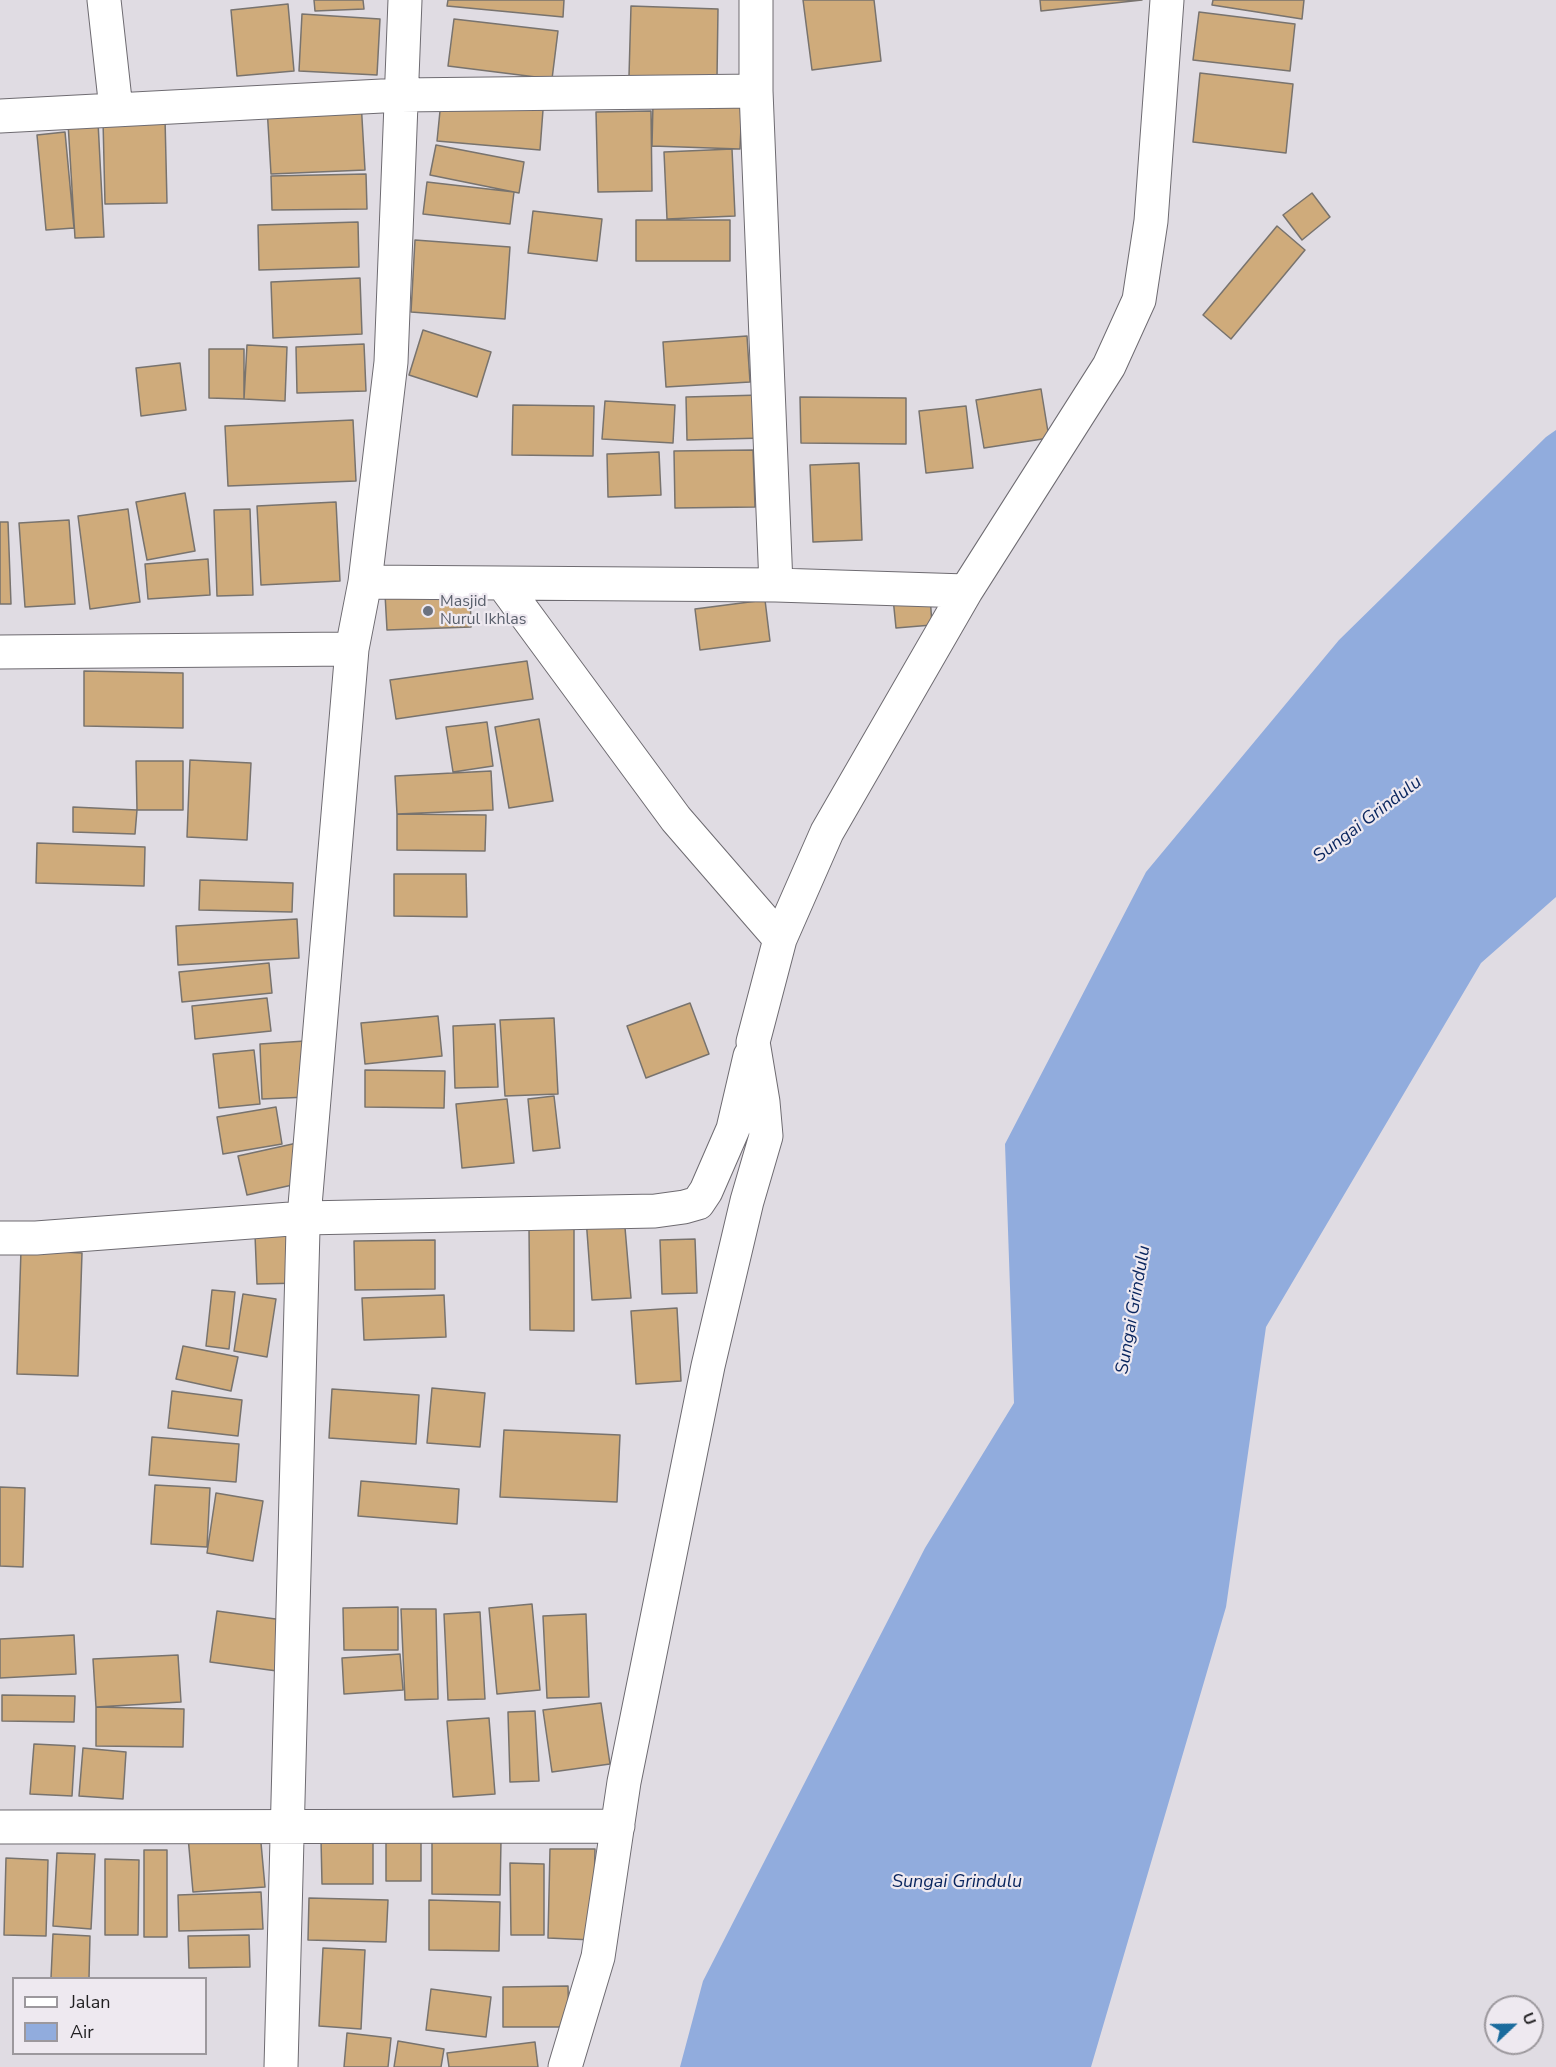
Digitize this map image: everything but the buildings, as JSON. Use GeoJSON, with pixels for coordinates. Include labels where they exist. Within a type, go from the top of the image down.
{"type":"FeatureCollection","features":[{"type":"Feature","properties":{"kind":"street"},"geometry":{"type":"LineString","coordinates":[[104,0],[116,109]]}},
{"type":"Feature","properties":{"kind":"street"},"geometry":{"type":"LineString","coordinates":[[281,2067],[304,1218],[352,649],[365,582],[392,362],[405,0]]}},
{"type":"Feature","properties":{"kind":"street"},"geometry":{"type":"LineString","coordinates":[[756,0],[756,91],[776,585]]}},
{"type":"Feature","properties":{"kind":"street"},"geometry":{"type":"LineString","coordinates":[[0,1238],[36,1238],[304,1218],[655,1211],[698,1203],[706,1191],[733,1129],[780,939],[827,832],[966,591],[1109,366],[1139,300],[1151,221],[1167,0]]}},
{"type":"Feature","properties":{"kind":"street"},"geometry":{"type":"LineString","coordinates":[[0,116],[401,95],[756,91]]}},
{"type":"Feature","properties":{"kind":"street"},"geometry":{"type":"LineString","coordinates":[[365,582],[776,585],[966,591]]}},
{"type":"Feature","properties":{"kind":"street"},"geometry":{"type":"LineString","coordinates":[[503,584],[676,819],[780,939]]}},
{"type":"Feature","properties":{"kind":"street"},"geometry":{"type":"LineString","coordinates":[[0,652],[352,649]]}},
{"type":"Feature","properties":{"kind":"street"},"geometry":{"type":"LineString","coordinates":[[565,2067],[598,1957],[626,1771],[708,1365],[747,1201],[766,1136],[753,1042]]}},
{"type":"Feature","properties":{"kind":"street"},"geometry":{"type":"LineString","coordinates":[[0,1827],[618,1826]]}},
{"type":"Feature","properties":{"kind":"water","name":"Sungai Grindulu"},"geometry":{"type":"Polygon","coordinates":[[[1556,430],[1556,897],[1481,963],[1266,1327],[1226,1607],[1091,2067],[680,2067],[703,1981],[925,1548],[1014,1403],[1005,1144],[1146,872],[1339,640],[1546,437],[1556,430]]]}},
{"type":"Feature","properties":{"kind":"place","name":"Masjid Nurul Ikhlas"},"geometry":{"type":"Point","coordinates":[428,611]}}]}
